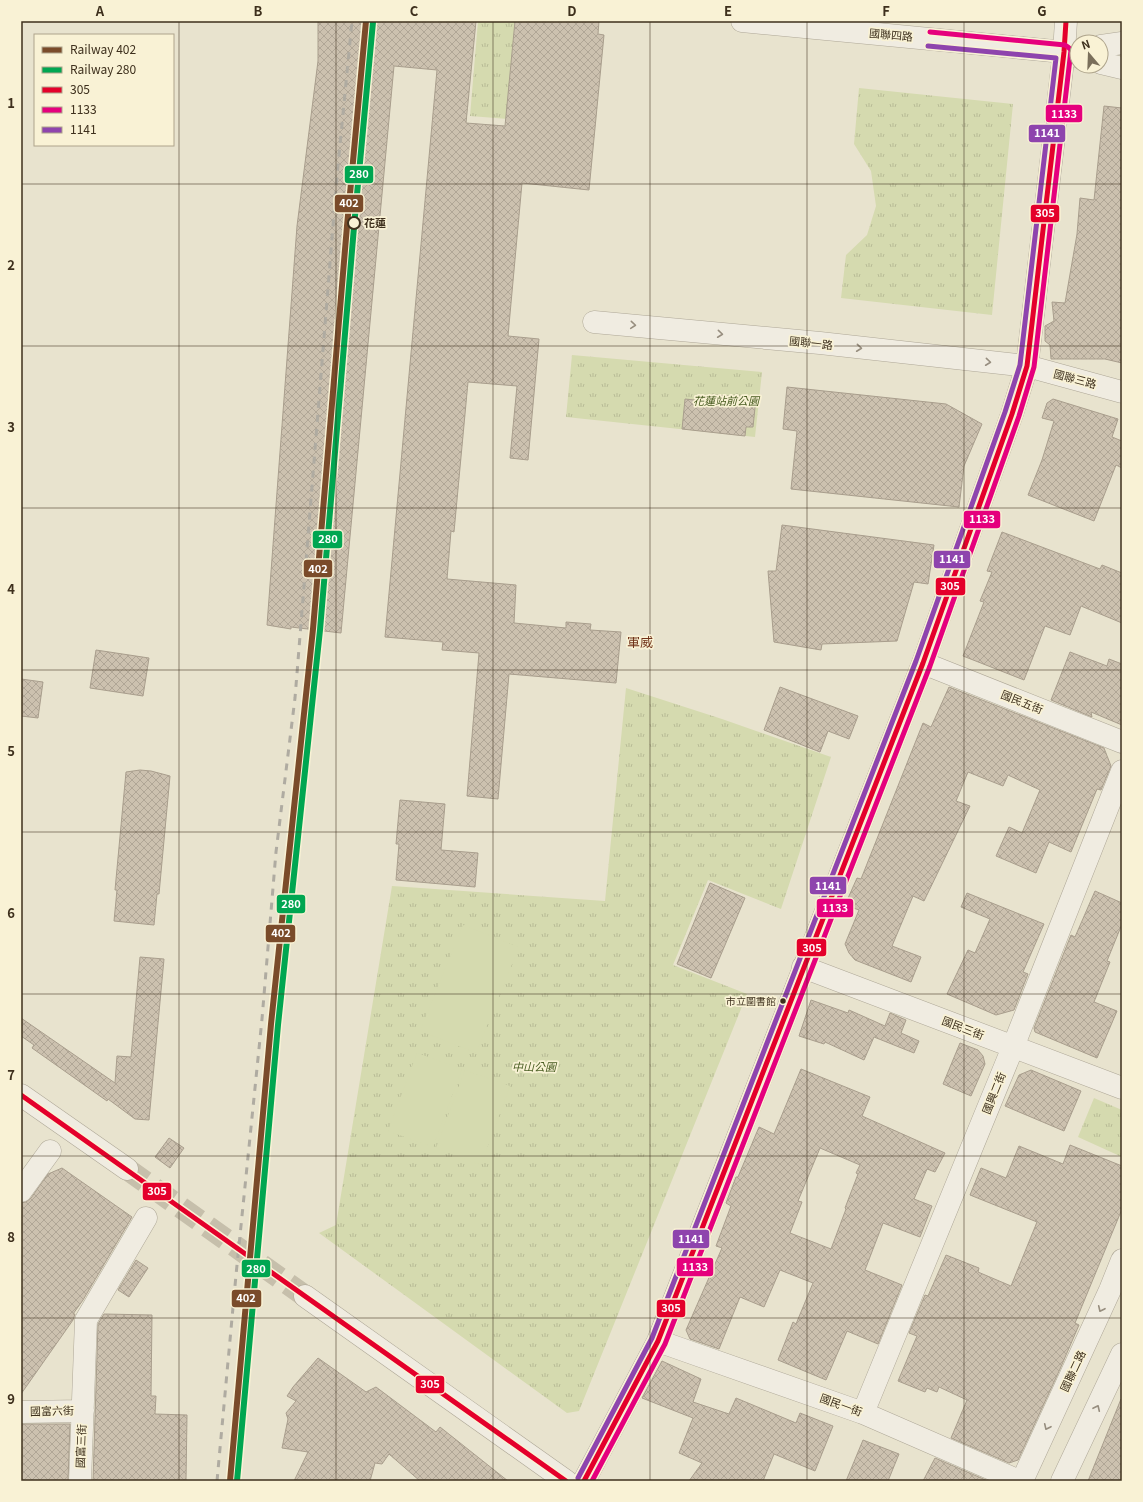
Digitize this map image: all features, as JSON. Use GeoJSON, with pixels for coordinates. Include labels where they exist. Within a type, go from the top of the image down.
{"type":"FeatureCollection","features":[{"type":"Feature","properties":{"kind":"street","name":"國聯四路"},"geometry":{"type":"LineString","coordinates":[[742,21],[846,26],[1069,53]]}},
{"type":"Feature","properties":{"kind":"street"},"geometry":{"type":"LineString","coordinates":[[1066,21],[1069,35]]}},
{"type":"Feature","properties":{"kind":"street"},"geometry":{"type":"LineString","coordinates":[[1109,45],[1122,43]]}},
{"type":"Feature","properties":{"kind":"street"},"geometry":{"type":"LineString","coordinates":[[1109,65],[1122,68]]}},
{"type":"Feature","properties":{"kind":"street"},"geometry":{"type":"LineString","coordinates":[[584,1481],[658,1341],[791,1002],[803,966],[923,663],[1012,414],[1027,366],[1070,74]]}},
{"type":"Feature","properties":{"kind":"street","name":"國聯一路"},"geometry":{"type":"LineString","coordinates":[[594,322],[820,343],[1027,366]]}},
{"type":"Feature","properties":{"kind":"street","name":"國聯三路"},"geometry":{"type":"LineString","coordinates":[[1027,366],[1122,392]]}},
{"type":"Feature","properties":{"kind":"street","name":"國民五街"},"geometry":{"type":"LineString","coordinates":[[923,663],[1122,742]]}},
{"type":"Feature","properties":{"kind":"street","name":"國興二街"},"geometry":{"type":"LineString","coordinates":[[863,1413],[1013,1047],[1122,771]]}},
{"type":"Feature","properties":{"kind":"street","name":"國民三街"},"geometry":{"type":"LineString","coordinates":[[803,966],[1122,1088]]}},
{"type":"Feature","properties":{"kind":"street"},"geometry":{"type":"LineString","coordinates":[[21,1094],[126,1169]]}},
{"type":"Feature","properties":{"kind":"street"},"geometry":{"type":"LineString","coordinates":[[21,1191],[50,1151]]}},
{"type":"Feature","properties":{"kind":"street","name":"國富三街"},"geometry":{"type":"LineString","coordinates":[[80,1481],[86,1320],[146,1218]]}},
{"type":"Feature","properties":{"kind":"street","name":"國聯二路"},"geometry":{"type":"LineString","coordinates":[[1022,1481],[1116,1291],[1122,1260]]}},
{"type":"Feature","properties":{"kind":"street"},"geometry":{"type":"LineString","coordinates":[[305,1296],[566,1481]]}},
{"type":"Feature","properties":{"kind":"street","name":"國民一街"},"geometry":{"type":"LineString","coordinates":[[658,1341],[863,1413],[1019,1481]]}},
{"type":"Feature","properties":{"kind":"street"},"geometry":{"type":"LineString","coordinates":[[1062,1481],[1122,1354]]}},
{"type":"Feature","properties":{"kind":"street","name":"國富六街"},"geometry":{"type":"LineString","coordinates":[[21,1412],[83,1411]]}},
{"type":"Feature","properties":{"kind":"green space"},"geometry":{"type":"Polygon","coordinates":[[[478,21],[515,21],[508,119],[470,116],[478,21]]]}},
{"type":"Feature","properties":{"kind":"green space"},"geometry":{"type":"Polygon","coordinates":[[[859,88],[1013,104],[992,315],[841,298],[846,255],[867,235],[876,206],[871,171],[854,144],[859,88]]]}},
{"type":"Feature","properties":{"kind":"green space","name":"花蓮站前公園"},"geometry":{"type":"Polygon","coordinates":[[[572,355],[762,372],[755,437],[566,417],[572,355]]]}},
{"type":"Feature","properties":{"kind":"green space","name":"中山公園"},"geometry":{"type":"Polygon","coordinates":[[[626,688],[722,719],[831,757],[781,909],[708,880],[673,965],[747,994],[579,1411],[567,1413],[319,1233],[336,1225],[392,886],[605,901],[626,688]]]}},
{"type":"Feature","properties":{"kind":"green space"},"geometry":{"type":"Polygon","coordinates":[[[463,925],[519,947],[476,1053],[420,1031],[463,925]]]}},
{"type":"Feature","properties":{"kind":"green space"},"geometry":{"type":"Polygon","coordinates":[[[417,1053],[462,1069],[433,1147],[388,1131],[417,1053]]]}},
{"type":"Feature","properties":{"kind":"green space"},"geometry":{"type":"Polygon","coordinates":[[[465,1070],[510,1086],[481,1165],[436,1148],[465,1070]]]}},
{"type":"Feature","properties":{"kind":"green space"},"geometry":{"type":"Polygon","coordinates":[[[1094,1098],[1122,1110],[1122,1157],[1078,1137],[1094,1098]]]}},
{"type":"Feature","properties":{"kind":"building"},"geometry":{"type":"Polygon","coordinates":[[[318,21],[476,21],[466,123],[505,126],[515,21],[599,21],[598,34],[604,35],[589,190],[522,183],[508,336],[539,339],[528,460],[510,458],[517,386],[468,382],[454,532],[451,531],[447,579],[516,585],[514,623],[566,628],[566,622],[591,624],[590,630],[621,632],[616,683],[509,674],[498,799],[467,796],[479,653],[442,650],[443,642],[385,637],[437,70],[394,66],[341,633],[291,627],[291,629],[267,625],[297,226],[318,61],[318,21]]]}},
{"type":"Feature","properties":{"kind":"building"},"geometry":{"type":"Polygon","coordinates":[[[1104,106],[1122,108],[1122,363],[1105,359],[1051,359],[1050,345],[1045,341],[1045,326],[1054,321],[1052,302],[1065,303],[1077,234],[1080,198],[1094,200],[1104,106]]]}},
{"type":"Feature","properties":{"kind":"building"},"geometry":{"type":"Polygon","coordinates":[[[787,387],[946,404],[982,424],[964,466],[959,507],[791,489],[797,431],[783,429],[787,387]]]}},
{"type":"Feature","properties":{"kind":"building"},"geometry":{"type":"Polygon","coordinates":[[[714,395],[756,398],[753,427],[746,427],[745,436],[682,429],[685,399],[714,402],[714,395]]]}},
{"type":"Feature","properties":{"kind":"building"},"geometry":{"type":"Polygon","coordinates":[[[1053,399],[1118,419],[1112,437],[1122,441],[1122,468],[1116,465],[1094,521],[1028,495],[1042,460],[1054,421],[1042,418],[1047,403],[1053,399]]]}},
{"type":"Feature","properties":{"kind":"building"},"geometry":{"type":"Polygon","coordinates":[[[782,525],[934,545],[928,584],[914,582],[897,641],[822,644],[821,650],[774,642],[768,571],[776,571],[782,525]]]}},
{"type":"Feature","properties":{"kind":"building"},"geometry":{"type":"Polygon","coordinates":[[[1002,532],[1100,569],[1102,565],[1122,573],[1122,623],[1081,606],[1070,635],[1045,626],[1024,680],[963,656],[984,602],[980,601],[992,572],[987,571],[1002,532]]]}},
{"type":"Feature","properties":{"kind":"building"},"geometry":{"type":"Polygon","coordinates":[[[96,650],[149,658],[143,696],[90,688],[96,650]]]}},
{"type":"Feature","properties":{"kind":"building"},"geometry":{"type":"Polygon","coordinates":[[[1070,652],[1107,666],[1109,659],[1122,664],[1122,725],[1091,712],[1092,717],[1051,700],[1070,652]]]}},
{"type":"Feature","properties":{"kind":"building"},"geometry":{"type":"Polygon","coordinates":[[[21,679],[43,682],[38,718],[21,716],[21,679]]]}},
{"type":"Feature","properties":{"kind":"building"},"geometry":{"type":"Polygon","coordinates":[[[780,687],[858,716],[849,739],[828,731],[820,752],[764,730],[780,687]]]}},
{"type":"Feature","properties":{"kind":"building"},"geometry":{"type":"Polygon","coordinates":[[[949,687],[1104,748],[1111,766],[1101,790],[1097,789],[1071,852],[1049,842],[1036,873],[996,856],[1009,827],[1022,833],[1040,790],[1008,775],[1003,786],[968,772],[956,801],[970,806],[924,901],[913,896],[892,946],[921,957],[911,982],[855,960],[849,953],[845,944],[859,910],[845,905],[857,878],[861,879],[923,723],[931,727],[949,687]]]}},
{"type":"Feature","properties":{"kind":"building"},"geometry":{"type":"Polygon","coordinates":[[[140,770],[170,776],[159,894],[157,894],[154,925],[114,921],[117,890],[115,890],[126,772],[140,770]]]}},
{"type":"Feature","properties":{"kind":"building"},"geometry":{"type":"Polygon","coordinates":[[[400,800],[445,804],[441,850],[478,853],[475,887],[396,880],[399,844],[396,844],[400,800]]]}},
{"type":"Feature","properties":{"kind":"building"},"geometry":{"type":"Polygon","coordinates":[[[710,883],[745,898],[711,978],[677,964],[710,883]]]}},
{"type":"Feature","properties":{"kind":"building"},"geometry":{"type":"Polygon","coordinates":[[[1095,891],[1122,903],[1122,924],[1107,961],[1110,962],[1094,1002],[1117,1011],[1097,1058],[1035,1032],[1034,1028],[1071,935],[1075,937],[1095,891]]]}},
{"type":"Feature","properties":{"kind":"building"},"geometry":{"type":"Polygon","coordinates":[[[967,893],[1044,924],[1023,972],[1028,974],[1014,1010],[996,1015],[947,994],[968,950],[975,953],[990,919],[961,907],[967,893]]]}},
{"type":"Feature","properties":{"kind":"building"},"geometry":{"type":"Polygon","coordinates":[[[140,957],[164,959],[149,1120],[135,1119],[108,1099],[107,1101],[32,1048],[34,1045],[21,1036],[21,1018],[115,1083],[117,1056],[131,1057],[140,957]]]}},
{"type":"Feature","properties":{"kind":"building"},"geometry":{"type":"Polygon","coordinates":[[[811,1000],[848,1013],[849,1010],[885,1026],[890,1013],[906,1020],[901,1033],[919,1041],[914,1053],[874,1037],[864,1060],[825,1042],[824,1044],[799,1036],[811,1000]]]}},
{"type":"Feature","properties":{"kind":"building"},"geometry":{"type":"Polygon","coordinates":[[[960,1043],[978,1050],[983,1056],[985,1064],[971,1096],[943,1084],[960,1043]]]}},
{"type":"Feature","properties":{"kind":"building"},"geometry":{"type":"Polygon","coordinates":[[[801,1069],[870,1097],[862,1116],[945,1153],[935,1172],[927,1169],[914,1199],[932,1206],[920,1237],[883,1223],[865,1270],[902,1285],[878,1344],[847,1331],[826,1380],[778,1360],[793,1322],[796,1324],[813,1283],[780,1270],[764,1307],[740,1297],[719,1349],[690,1339],[686,1330],[722,1248],[716,1246],[731,1206],[726,1203],[736,1177],[738,1177],[759,1127],[774,1134],[801,1069]],[[820,1148],[798,1201],[802,1202],[790,1233],[831,1249],[860,1165],[820,1148]]]}},
{"type":"Feature","properties":{"kind":"building"},"geometry":{"type":"Polygon","coordinates":[[[1031,1070],[1081,1091],[1064,1131],[1005,1106],[1019,1075],[1031,1070]]]}},
{"type":"Feature","properties":{"kind":"building"},"geometry":{"type":"Polygon","coordinates":[[[169,1138],[184,1148],[170,1168],[155,1157],[169,1138]]]}},
{"type":"Feature","properties":{"kind":"building"},"geometry":{"type":"Polygon","coordinates":[[[1070,1145],[1122,1166],[1122,1209],[1075,1323],[1079,1325],[1060,1369],[1018,1460],[1009,1463],[951,1438],[967,1400],[939,1387],[937,1392],[927,1388],[925,1392],[898,1381],[917,1336],[909,1333],[925,1295],[928,1296],[946,1255],[979,1268],[978,1272],[1011,1286],[1037,1222],[970,1195],[981,1168],[1006,1178],[1019,1146],[1063,1164],[1070,1145]]]}},
{"type":"Feature","properties":{"kind":"building"},"geometry":{"type":"Polygon","coordinates":[[[62,1168],[132,1217],[83,1300],[73,1314],[75,1314],[73,1320],[21,1394],[21,1203],[26,1202],[31,1198],[48,1174],[62,1168]]]}},
{"type":"Feature","properties":{"kind":"building"},"geometry":{"type":"Polygon","coordinates":[[[136,1260],[148,1268],[129,1297],[118,1290],[136,1260]]]}},
{"type":"Feature","properties":{"kind":"building"},"geometry":{"type":"Polygon","coordinates":[[[104,1314],[152,1315],[151,1396],[156,1396],[155,1414],[187,1415],[186,1481],[93,1481],[98,1324],[104,1314]]]}},
{"type":"Feature","properties":{"kind":"building"},"geometry":{"type":"Polygon","coordinates":[[[318,1358],[366,1392],[376,1387],[436,1432],[440,1427],[508,1481],[420,1481],[389,1454],[382,1464],[375,1463],[370,1481],[294,1481],[308,1452],[282,1448],[288,1419],[286,1413],[296,1401],[287,1396],[318,1358]]]}},
{"type":"Feature","properties":{"kind":"building"},"geometry":{"type":"Polygon","coordinates":[[[662,1361],[701,1379],[693,1402],[729,1414],[736,1398],[796,1423],[800,1413],[833,1426],[815,1471],[774,1454],[763,1481],[689,1481],[702,1463],[679,1453],[693,1418],[642,1398],[662,1361]]]}},
{"type":"Feature","properties":{"kind":"building"},"geometry":{"type":"Polygon","coordinates":[[[1121,1399],[1122,1481],[1088,1481],[1121,1399]]]}},
{"type":"Feature","properties":{"kind":"building"},"geometry":{"type":"Polygon","coordinates":[[[21,1424],[70,1424],[68,1481],[21,1481],[21,1424]]]}},
{"type":"Feature","properties":{"kind":"building"},"geometry":{"type":"Polygon","coordinates":[[[863,1440],[899,1454],[888,1481],[846,1481],[863,1440]]]}},
{"type":"Feature","properties":{"kind":"building"},"geometry":{"type":"Polygon","coordinates":[[[935,1458],[988,1481],[923,1481],[935,1458]]]}},
{"type":"Feature","properties":{"kind":"tunnel"},"geometry":{"type":"LineString","coordinates":[[127,1169],[305,1296]]}},
{"type":"Feature","properties":{"kind":"railway"},"geometry":{"type":"LineString","coordinates":[[217,1481],[262,1019],[276,852],[295,698],[337,176],[352,21]]}},
{"type":"Feature","properties":{"kind":"rail line","name":"402"},"geometry":{"type":"LineString","coordinates":[[230,1481],[271,1024],[313,629],[366,21]]}},
{"type":"Feature","properties":{"kind":"rail line","name":"280"},"geometry":{"type":"LineString","coordinates":[[237,1481],[278,1025],[320,630],[373,22]]}},
{"type":"Feature","properties":{"kind":"transit line","name":"305"},"geometry":{"type":"LineString","coordinates":[[584,1481],[658,1341],[923,663],[1012,414],[1027,366],[1064,52],[1066,21]]}},
{"type":"Feature","properties":{"kind":"transit line","name":"1133"},"geometry":{"type":"LineString","coordinates":[[592,1481],[665,1344],[930,666],[1019,416],[1034,367],[1071,50],[1065,45],[930,32]]}},
{"type":"Feature","properties":{"kind":"transit line","name":"1141"},"geometry":{"type":"LineString","coordinates":[[578,1478],[652,1338],[916,661],[1005,412],[1020,365],[1056,58],[928,46]]}},
{"type":"Feature","properties":{"kind":"transit line","name":"305"},"geometry":{"type":"LineString","coordinates":[[21,1095],[566,1481]]}},
{"type":"Feature","properties":{"kind":"place","name":"花蓮"},"geometry":{"type":"Point","coordinates":[354,223]}},
{"type":"Feature","properties":{"kind":"place","name":"市立圖書館"},"geometry":{"type":"Point","coordinates":[783,1001]}},
{"type":"Feature","properties":{"kind":"district","name":"軍威"},"geometry":{"type":"Point","coordinates":[640,642]}}]}
